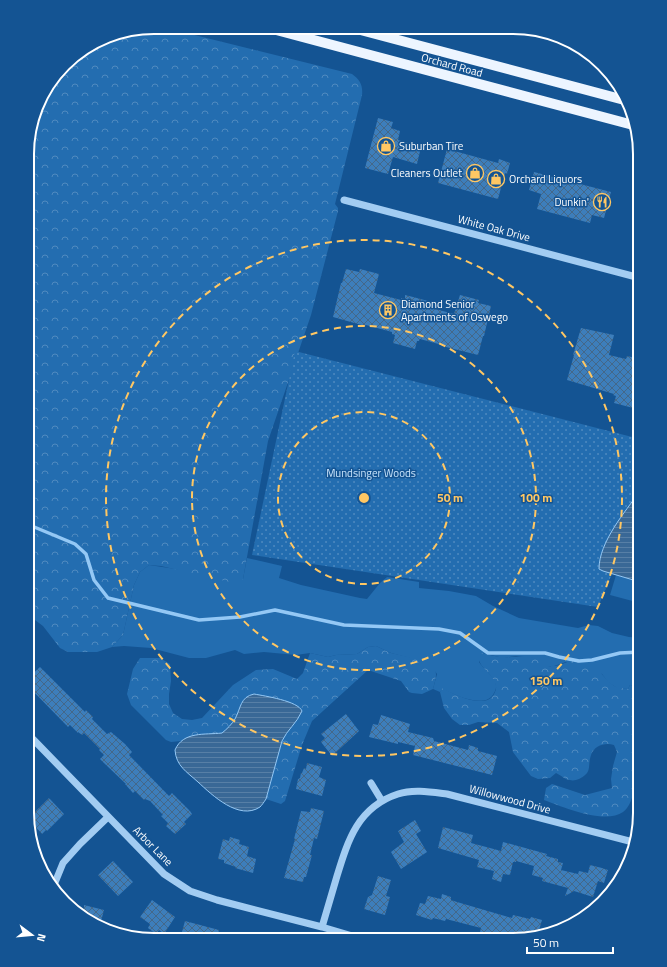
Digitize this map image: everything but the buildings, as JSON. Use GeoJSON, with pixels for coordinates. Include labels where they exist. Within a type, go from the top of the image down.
{"type":"FeatureCollection","features":[{"type":"Feature","properties":{"kind":"main road","name":"Orchard Road"},"geometry":{"type":"LineString","coordinates":[[291,34],[630,125]]}},
{"type":"Feature","properties":{"kind":"main road","name":"Orchard Road"},"geometry":{"type":"LineString","coordinates":[[376,34],[620,99]]}},
{"type":"Feature","properties":{"kind":"street","name":"White Oak Drive"},"geometry":{"type":"LineString","coordinates":[[344,200],[633,276]]}},
{"type":"Feature","properties":{"kind":"street","name":"Arbor Lane"},"geometry":{"type":"LineString","coordinates":[[34,740],[164,874],[190,891],[217,900],[342,933]]}},
{"type":"Feature","properties":{"kind":"street"},"geometry":{"type":"LineString","coordinates":[[371,782],[382,801]]}},
{"type":"Feature","properties":{"kind":"street","name":"Willowwood Drive"},"geometry":{"type":"LineString","coordinates":[[322,927],[346,846],[355,826],[365,814],[382,801],[399,794],[430,792],[447,794],[630,841]]}},
{"type":"Feature","properties":{"kind":"street"},"geometry":{"type":"LineString","coordinates":[[55,882],[63,863],[108,817]]}},
{"type":"Feature","properties":{"kind":"green space"},"geometry":{"type":"Polygon","coordinates":[[[146,34],[190,34],[352,74],[360,83],[362,95],[335,204],[338,211],[311,315],[268,441],[243,579],[238,584],[161,566],[149,565],[140,572],[134,585],[123,635],[112,647],[97,652],[68,652],[60,648],[43,626],[34,619],[34,154],[38,123],[46,101],[54,87],[64,75],[87,54],[108,43],[130,36],[146,34]]]}},
{"type":"Feature","properties":{"kind":"green space","name":"Mundsinger Woods"},"geometry":{"type":"Polygon","coordinates":[[[295,351],[633,437],[633,524],[598,607],[252,555],[295,351]]]}},
{"type":"Feature","properties":{"kind":"green space"},"geometry":{"type":"Polygon","coordinates":[[[247,558],[282,566],[279,578],[301,585],[360,598],[367,599],[387,577],[419,582],[419,588],[476,596],[519,618],[578,628],[589,625],[598,626],[612,633],[633,637],[633,686],[630,685],[628,689],[617,688],[608,682],[602,674],[566,662],[554,666],[544,666],[533,658],[516,656],[503,658],[483,653],[479,662],[494,679],[496,688],[495,692],[490,698],[478,701],[455,695],[443,689],[440,692],[433,689],[437,674],[429,663],[391,653],[376,646],[368,647],[357,654],[328,657],[310,653],[296,655],[264,652],[244,654],[235,650],[206,658],[189,658],[151,648],[124,646],[112,647],[123,635],[134,585],[140,572],[149,565],[243,579],[247,558]]]}},
{"type":"Feature","properties":{"kind":"green space"},"geometry":{"type":"Polygon","coordinates":[[[616,575],[633,580],[633,601],[610,595],[616,575]]]}},
{"type":"Feature","properties":{"kind":"green space"},"geometry":{"type":"Polygon","coordinates":[[[376,646],[391,653],[430,662],[436,672],[433,689],[422,694],[412,693],[409,692],[401,681],[368,670],[312,721],[302,745],[285,801],[281,804],[266,799],[282,741],[286,733],[300,716],[254,694],[249,695],[243,700],[231,725],[222,734],[187,737],[181,741],[171,742],[166,740],[131,705],[127,694],[133,669],[140,658],[160,658],[170,664],[171,681],[169,704],[173,713],[182,719],[192,720],[202,718],[233,685],[256,670],[273,669],[297,679],[303,673],[310,653],[328,657],[357,654],[368,647],[376,646]]]}},
{"type":"Feature","properties":{"kind":"green space"},"geometry":{"type":"Polygon","coordinates":[[[483,653],[501,657],[530,657],[550,666],[560,665],[573,660],[586,660],[616,687],[628,689],[630,685],[633,686],[633,796],[630,804],[623,812],[615,816],[595,816],[584,814],[544,800],[546,788],[552,784],[585,795],[612,788],[611,779],[617,752],[614,745],[604,744],[597,747],[591,755],[588,771],[579,779],[568,780],[556,773],[550,778],[538,779],[531,776],[513,752],[509,732],[497,723],[478,722],[469,725],[460,725],[452,719],[444,708],[440,692],[443,688],[454,694],[477,701],[490,699],[495,693],[496,686],[493,679],[481,664],[478,655],[483,653]]]}},
{"type":"Feature","properties":{"kind":"shaded area"},"geometry":{"type":"Polygon","coordinates":[[[633,500],[633,580],[599,569],[603,548],[620,518],[633,500]]]}},
{"type":"Feature","properties":{"kind":"shaded area"},"geometry":{"type":"Polygon","coordinates":[[[254,694],[294,704],[302,711],[282,741],[266,799],[260,807],[243,811],[226,805],[186,772],[177,760],[175,750],[183,740],[189,737],[202,734],[222,733],[234,721],[243,700],[249,695],[254,694]]]}},
{"type":"Feature","properties":{"kind":"waterway"},"geometry":{"type":"LineString","coordinates":[[34,527],[75,544],[86,554],[94,580],[108,598],[199,620],[240,617],[275,610],[344,625],[439,629],[460,633],[488,653],[545,653],[579,661],[592,660],[620,653],[633,652]]}},
{"type":"Feature","properties":{"kind":"place","name":"Suburban Tire"},"geometry":{"type":"Point","coordinates":[386,146]}},
{"type":"Feature","properties":{"kind":"place","name":"Cleaners Outlet"},"geometry":{"type":"Point","coordinates":[475,173]}},
{"type":"Feature","properties":{"kind":"place","name":"Orchard Liquors"},"geometry":{"type":"Point","coordinates":[496,179]}},
{"type":"Feature","properties":{"kind":"place","name":"Dunkin'"},"geometry":{"type":"Point","coordinates":[602,202]}},
{"type":"Feature","properties":{"kind":"place","name":"Diamond Senior Apartments of Oswego"},"geometry":{"type":"Point","coordinates":[388,310]}}]}
